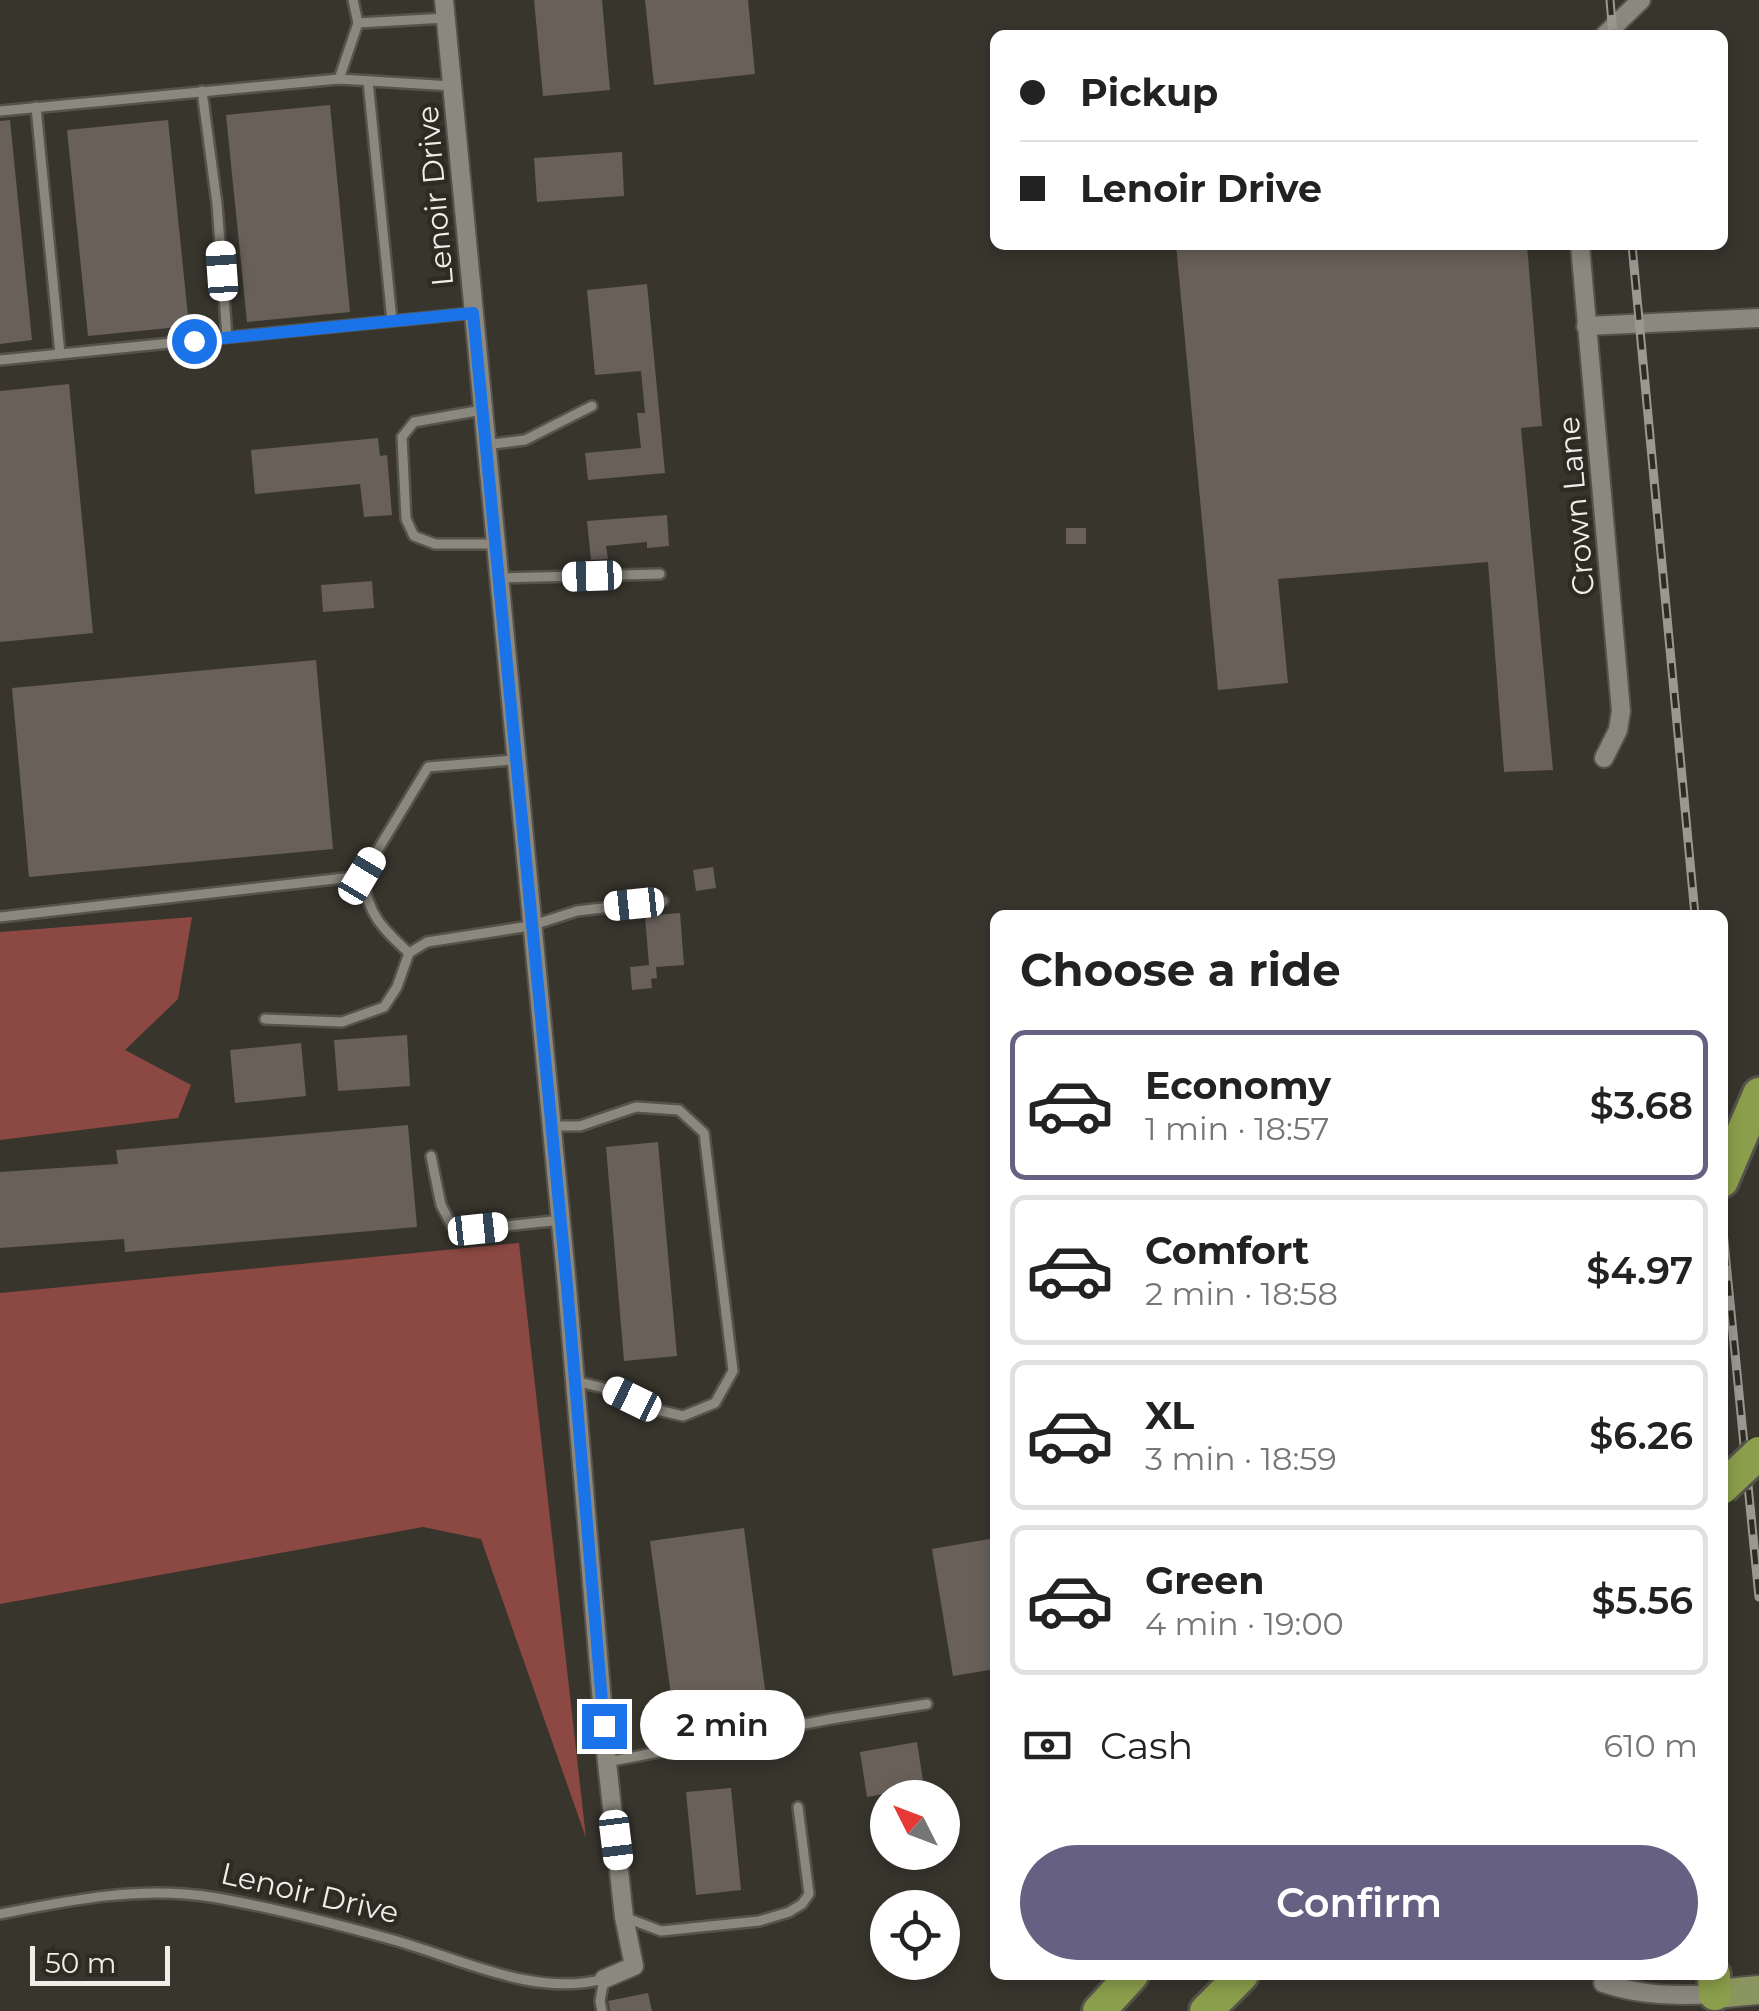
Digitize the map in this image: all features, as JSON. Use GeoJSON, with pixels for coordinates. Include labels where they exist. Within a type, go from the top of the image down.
{"type":"FeatureCollection","features":[{"type":"Feature","properties":{"kind":"highway"},"geometry":{"type":"LineString","coordinates":[[1728,1167],[1759,1094]]}},
{"type":"Feature","properties":{"kind":"highway"},"geometry":{"type":"LineString","coordinates":[[1728,1482],[1759,1452]]}},
{"type":"Feature","properties":{"kind":"highway"},"geometry":{"type":"LineString","coordinates":[[1100,2011],[1128,1980]]}},
{"type":"Feature","properties":{"kind":"highway"},"geometry":{"type":"LineString","coordinates":[[1184,2011],[1215,1980]]}},
{"type":"Feature","properties":{"kind":"highway"},"geometry":{"type":"LineString","coordinates":[[1206,2011],[1237,1980]]}},
{"type":"Feature","properties":{"kind":"main road"},"geometry":{"type":"LineString","coordinates":[[1714,1984],[1759,1990]]}},
{"type":"Feature","properties":{"kind":"street"},"geometry":{"type":"LineString","coordinates":[[1610,30],[1641,0]]}},
{"type":"Feature","properties":{"kind":"street","name":"Lenoir Drive"},"geometry":{"type":"LineString","coordinates":[[444,9],[575,1380],[607,1762],[624,1916],[634,1966],[604,1979]]}},
{"type":"Feature","properties":{"kind":"street","name":"Crown Lane"},"geometry":{"type":"LineString","coordinates":[[1580,250],[1621,711],[1618,730],[1604,758]]}},
{"type":"Feature","properties":{"kind":"street"},"geometry":{"type":"LineString","coordinates":[[1586,326],[1759,318]]}},
{"type":"Feature","properties":{"kind":"street"},"geometry":{"type":"LineString","coordinates":[[1604,1983],[1630,1992],[1665,1996],[1714,1984]]}},
{"type":"Feature","properties":{"kind":"lane"},"geometry":{"type":"LineString","coordinates":[[339,79],[358,23],[354,0]]}},
{"type":"Feature","properties":{"kind":"lane"},"geometry":{"type":"LineString","coordinates":[[358,23],[444,9]]}},
{"type":"Feature","properties":{"kind":"lane"},"geometry":{"type":"LineString","coordinates":[[0,110],[339,79],[452,86]]}},
{"type":"Feature","properties":{"kind":"lane"},"geometry":{"type":"LineString","coordinates":[[368,81],[392,321]]}},
{"type":"Feature","properties":{"kind":"lane"},"geometry":{"type":"LineString","coordinates":[[202,91],[217,204],[227,337]]}},
{"type":"Feature","properties":{"kind":"lane"},"geometry":{"type":"LineString","coordinates":[[36,107],[60,354]]}},
{"type":"Feature","properties":{"kind":"lane"},"geometry":{"type":"LineString","coordinates":[[0,360],[473,313]]}},
{"type":"Feature","properties":{"kind":"lane"},"geometry":{"type":"LineString","coordinates":[[485,445],[525,440],[592,406]]}},
{"type":"Feature","properties":{"kind":"lane"},"geometry":{"type":"LineString","coordinates":[[482,410],[414,422],[402,437],[406,520],[414,536],[435,544],[494,544]]}},
{"type":"Feature","properties":{"kind":"lane"},"geometry":{"type":"LineString","coordinates":[[497,578],[660,574]]}},
{"type":"Feature","properties":{"kind":"lane"},"geometry":{"type":"LineString","coordinates":[[409,954],[379,926],[367,902],[362,876],[428,766],[514,760]]}},
{"type":"Feature","properties":{"kind":"lane"},"geometry":{"type":"LineString","coordinates":[[0,917],[362,876]]}},
{"type":"Feature","properties":{"kind":"lane"},"geometry":{"type":"LineString","coordinates":[[265,1019],[342,1022],[384,1007],[397,987],[409,954],[427,942],[530,926],[577,911],[664,902]]}},
{"type":"Feature","properties":{"kind":"lane"},"geometry":{"type":"LineString","coordinates":[[551,1126],[580,1126],[636,1107],[679,1110],[704,1133],[733,1371],[715,1404],[682,1416],[575,1380]]}},
{"type":"Feature","properties":{"kind":"lane"},"geometry":{"type":"LineString","coordinates":[[431,1156],[441,1204],[452,1226],[478,1229],[560,1220]]}},
{"type":"Feature","properties":{"kind":"lane"},"geometry":{"type":"LineString","coordinates":[[607,1762],[927,1704]]}},
{"type":"Feature","properties":{"kind":"lane"},"geometry":{"type":"LineString","coordinates":[[624,1916],[661,1931],[759,1921],[802,1904],[809,1894],[798,1808]]}},
{"type":"Feature","properties":{"kind":"lane","name":"Lenoir Drive"},"geometry":{"type":"LineString","coordinates":[[0,1914],[98,1895],[182,1894],[216,1898],[390,1939],[513,1976],[567,1986],[604,1979]]}},
{"type":"Feature","properties":{"kind":"lane"},"geometry":{"type":"LineString","coordinates":[[602,2011],[604,1979]]}},
{"type":"Feature","properties":{"kind":"shaded area"},"geometry":{"type":"Polygon","coordinates":[[[192,917],[178,999],[125,1050],[191,1085],[178,1118],[0,1140],[0,932],[192,917]]]}},
{"type":"Feature","properties":{"kind":"shaded area"},"geometry":{"type":"Polygon","coordinates":[[[519,1243],[586,1838],[481,1539],[423,1527],[0,1604],[0,1293],[519,1243]]]}},
{"type":"Feature","properties":{"kind":"building"},"geometry":{"type":"Polygon","coordinates":[[[534,0],[602,0],[610,90],[543,96],[534,0]]]}},
{"type":"Feature","properties":{"kind":"building"},"geometry":{"type":"Polygon","coordinates":[[[645,0],[748,0],[755,74],[654,85],[645,0]]]}},
{"type":"Feature","properties":{"kind":"building"},"geometry":{"type":"Polygon","coordinates":[[[330,105],[350,312],[247,322],[226,115],[330,105]]]}},
{"type":"Feature","properties":{"kind":"building"},"geometry":{"type":"Polygon","coordinates":[[[10,120],[32,340],[0,344],[0,121],[10,120]]]}},
{"type":"Feature","properties":{"kind":"building"},"geometry":{"type":"Polygon","coordinates":[[[168,120],[189,326],[88,336],[67,130],[168,120]]]}},
{"type":"Feature","properties":{"kind":"building"},"geometry":{"type":"Polygon","coordinates":[[[622,152],[624,196],[537,202],[534,158],[622,152]]]}},
{"type":"Feature","properties":{"kind":"building"},"geometry":{"type":"Polygon","coordinates":[[[1176,250],[1527,250],[1542,426],[1521,428],[1553,770],[1504,772],[1488,562],[1278,579],[1288,683],[1218,690],[1176,250]]]}},
{"type":"Feature","properties":{"kind":"building"},"geometry":{"type":"Polygon","coordinates":[[[647,284],[665,473],[588,480],[585,453],[641,448],[637,413],[645,413],[641,371],[595,375],[587,290],[647,284]]]}},
{"type":"Feature","properties":{"kind":"building"},"geometry":{"type":"Polygon","coordinates":[[[69,384],[93,633],[0,642],[0,391],[69,384]]]}},
{"type":"Feature","properties":{"kind":"building"},"geometry":{"type":"Polygon","coordinates":[[[378,438],[380,456],[387,455],[392,515],[364,517],[360,484],[255,494],[251,450],[378,438]]]}},
{"type":"Feature","properties":{"kind":"building"},"geometry":{"type":"Polygon","coordinates":[[[667,515],[669,546],[647,548],[647,542],[606,546],[608,559],[591,560],[587,521],[667,515]]]}},
{"type":"Feature","properties":{"kind":"building"},"geometry":{"type":"Polygon","coordinates":[[[1066,528],[1086,528],[1086,544],[1066,544],[1066,528]]]}},
{"type":"Feature","properties":{"kind":"building"},"geometry":{"type":"Polygon","coordinates":[[[372,581],[374,608],[323,612],[321,585],[372,581]]]}},
{"type":"Feature","properties":{"kind":"building"},"geometry":{"type":"Polygon","coordinates":[[[316,660],[333,849],[29,877],[12,688],[316,660]]]}},
{"type":"Feature","properties":{"kind":"building"},"geometry":{"type":"Polygon","coordinates":[[[713,867],[716,888],[696,891],[693,870],[713,867]]]}},
{"type":"Feature","properties":{"kind":"building"},"geometry":{"type":"Polygon","coordinates":[[[680,913],[684,965],[656,967],[657,978],[651,979],[652,988],[632,990],[630,967],[649,965],[645,916],[680,913]]]}},
{"type":"Feature","properties":{"kind":"building"},"geometry":{"type":"Polygon","coordinates":[[[407,1035],[410,1086],[338,1091],[334,1040],[407,1035]]]}},
{"type":"Feature","properties":{"kind":"building"},"geometry":{"type":"Polygon","coordinates":[[[301,1043],[306,1096],[235,1103],[230,1050],[301,1043]]]}},
{"type":"Feature","properties":{"kind":"building"},"geometry":{"type":"Polygon","coordinates":[[[408,1125],[417,1227],[125,1252],[124,1239],[0,1248],[0,1172],[118,1164],[116,1150],[408,1125]]]}},
{"type":"Feature","properties":{"kind":"building"},"geometry":{"type":"Polygon","coordinates":[[[658,1142],[677,1356],[624,1361],[606,1147],[658,1142]]]}},
{"type":"Feature","properties":{"kind":"building"},"geometry":{"type":"Polygon","coordinates":[[[744,1528],[766,1697],[673,1710],[650,1541],[744,1528]]]}},
{"type":"Feature","properties":{"kind":"building"},"geometry":{"type":"Polygon","coordinates":[[[990,1539],[990,1670],[953,1676],[932,1549],[990,1539]]]}},
{"type":"Feature","properties":{"kind":"building"},"geometry":{"type":"Polygon","coordinates":[[[917,1742],[923,1780],[870,1780],[867,1797],[860,1752],[917,1742]]]}},
{"type":"Feature","properties":{"kind":"building"},"geometry":{"type":"Polygon","coordinates":[[[731,1788],[741,1890],[696,1895],[686,1792],[731,1788]]]}},
{"type":"Feature","properties":{"kind":"building"},"geometry":{"type":"Polygon","coordinates":[[[648,1993],[652,2011],[610,2011],[608,2001],[648,1993]]]}},
{"type":"Feature","properties":{"kind":"railway"},"geometry":{"type":"LineString","coordinates":[[1610,0],[1613,30]]}},
{"type":"Feature","properties":{"kind":"railway"},"geometry":{"type":"LineString","coordinates":[[1632,250],[1695,910]]}},
{"type":"Feature","properties":{"kind":"railway"},"geometry":{"type":"LineString","coordinates":[[1728,1282],[1759,1597]]}},
{"type":"Feature","properties":{"kind":"route"},"geometry":{"type":"LineString","coordinates":[[194,341],[473,313],[567,1286],[604,1726]]}}]}
